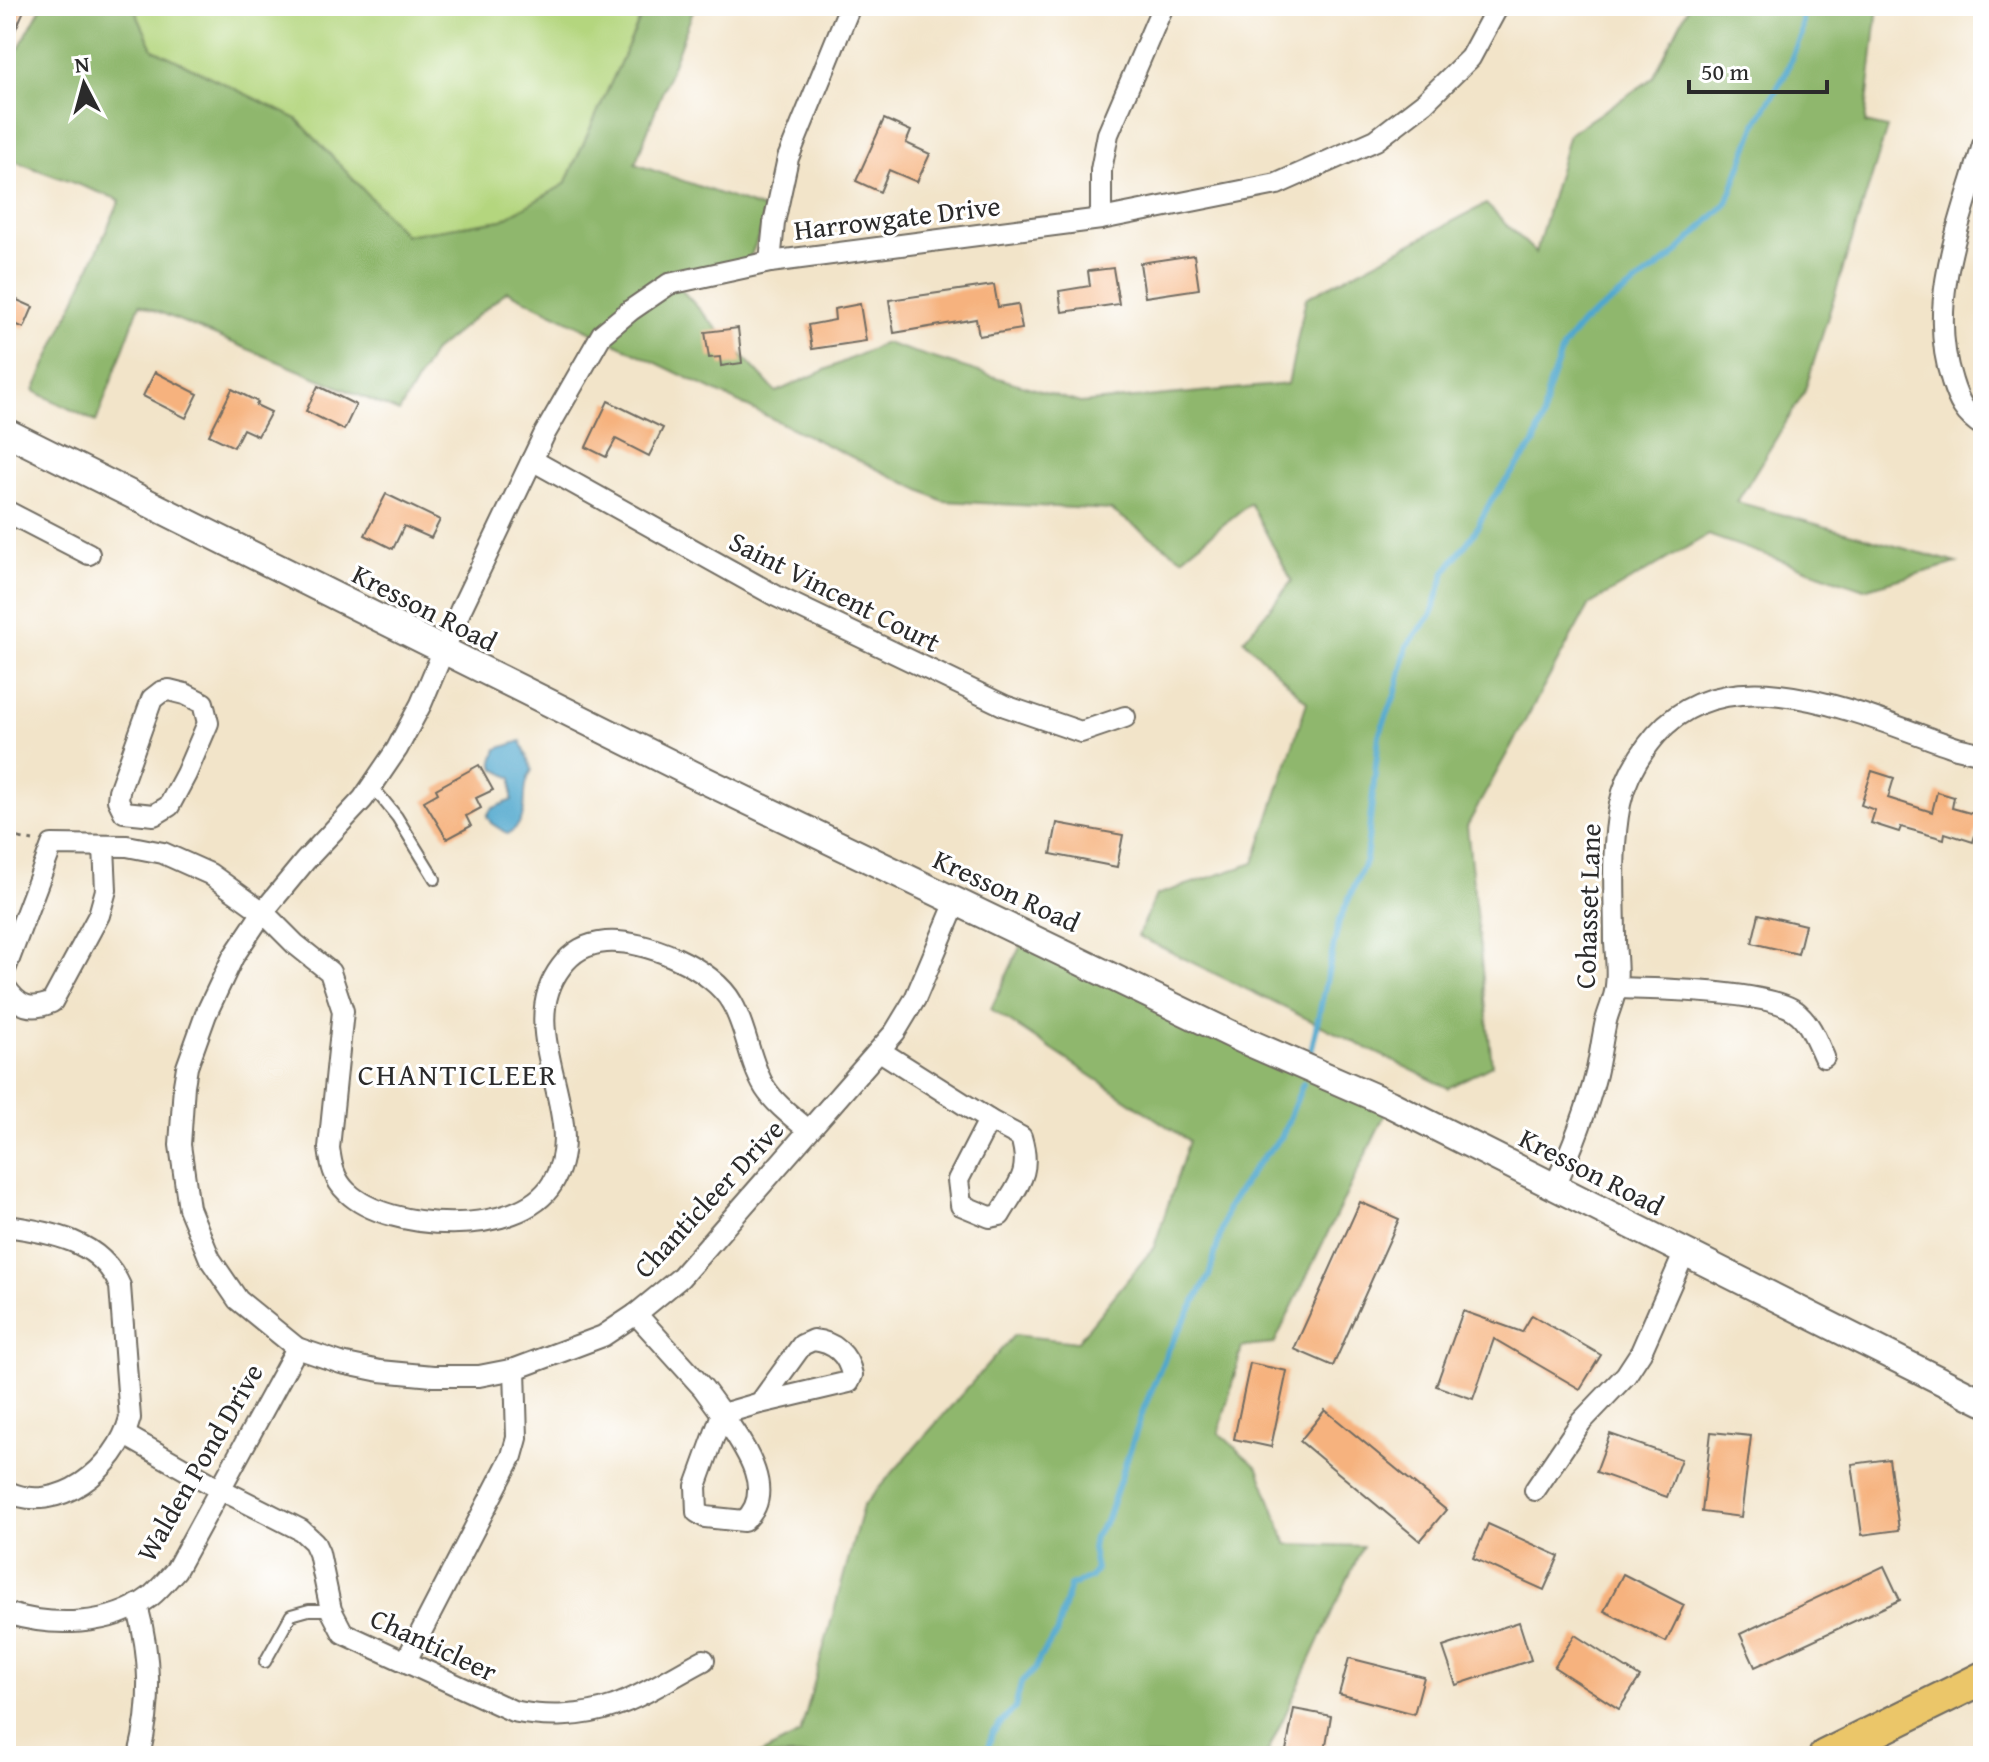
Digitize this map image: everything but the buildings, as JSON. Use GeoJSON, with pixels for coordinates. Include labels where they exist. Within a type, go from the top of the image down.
{"type":"FeatureCollection","features":[{"type":"Feature","properties":{"kind":"main road"},"geometry":{"type":"LineString","coordinates":[[1825,1756],[1983,1678]]}},
{"type":"Feature","properties":{"kind":"street"},"geometry":{"type":"LineString","coordinates":[[770,262],[774,223],[788,158],[850,6]]}},
{"type":"Feature","properties":{"kind":"street"},"geometry":{"type":"LineString","coordinates":[[1101,219],[1101,170],[1108,134],[1163,6]]}},
{"type":"Feature","properties":{"kind":"street","name":"Harrowgate Drive"},"geometry":{"type":"LineString","coordinates":[[443,652],[532,460],[602,334],[669,284],[770,262],[1101,219],[1277,184],[1376,140],[1424,103],[1470,58],[1498,6]]}},
{"type":"Feature","properties":{"kind":"street"},"geometry":{"type":"LineString","coordinates":[[1983,145],[1948,265],[1943,306],[1945,361],[1959,404],[1983,426]]}},
{"type":"Feature","properties":{"kind":"street","name":"Kresson Road"},"geometry":{"type":"LineString","coordinates":[[6,432],[443,652],[956,902],[1243,1040],[1390,1104],[1983,1402]]}},
{"type":"Feature","properties":{"kind":"street","name":"Saint Vincent Court"},"geometry":{"type":"LineString","coordinates":[[532,460],[776,596],[1005,706],[1081,732],[1125,717]]}},
{"type":"Feature","properties":{"kind":"street"},"geometry":{"type":"LineString","coordinates":[[6,511],[89,554]]}},
{"type":"Feature","properties":{"kind":"street","name":"Chanticleer Drive"},"geometry":{"type":"LineString","coordinates":[[443,652],[421,704],[397,749],[372,786],[263,912],[233,957],[206,1014],[184,1085],[180,1145],[189,1208],[210,1259],[238,1300],[297,1348],[341,1363],[380,1371],[479,1376],[515,1369],[603,1336],[636,1314],[680,1278],[895,1032],[915,999],[956,902]]}},
{"type":"Feature","properties":{"kind":"street"},"geometry":{"type":"LineString","coordinates":[[169,690],[203,703],[208,723],[169,806],[154,815],[124,812],[118,800],[119,791],[152,699],[169,690]]}},
{"type":"Feature","properties":{"kind":"street","name":"Cohasset Lane"},"geometry":{"type":"LineString","coordinates":[[1554,1188],[1578,1131],[1596,1074],[1616,988],[1614,850],[1620,802],[1631,771],[1668,721],[1693,705],[1714,698],[1746,694],[1804,697],[1983,754]]}},
{"type":"Feature","properties":{"kind":"street"},"geometry":{"type":"LineString","coordinates":[[154,815],[155,852]]}},
{"type":"Feature","properties":{"kind":"street"},"geometry":{"type":"LineString","coordinates":[[6,967],[52,845],[127,846],[155,852],[210,874],[263,912],[295,944],[330,972],[343,1011],[329,1148],[332,1170],[345,1191],[367,1206],[409,1219],[467,1224],[496,1220],[522,1210],[548,1192],[559,1173],[563,1148],[561,1112],[547,1049],[544,1017],[548,994],[558,971],[572,954],[585,945],[637,943],[674,958],[710,979],[732,1002],[756,1072],[766,1090],[808,1130]]}},
{"type":"Feature","properties":{"kind":"street"},"geometry":{"type":"LineString","coordinates":[[6,988],[14,999],[27,1008],[39,1008],[52,1002],[99,915],[106,890],[104,847]]}},
{"type":"Feature","properties":{"kind":"street"},"geometry":{"type":"LineString","coordinates":[[1616,988],[1696,989],[1785,1004],[1799,1013],[1824,1057]]}},
{"type":"Feature","properties":{"kind":"street"},"geometry":{"type":"LineString","coordinates":[[880,1051],[1021,1137],[1027,1158],[1023,1175],[1000,1215],[990,1217],[961,1205],[958,1180],[989,1120]]}},
{"type":"Feature","properties":{"kind":"street"},"geometry":{"type":"LineString","coordinates":[[6,1226],[34,1230],[85,1246],[103,1258],[113,1270],[120,1286],[130,1418],[125,1435],[108,1459],[68,1493],[44,1499],[19,1497],[6,1491]]}},
{"type":"Feature","properties":{"kind":"street"},"geometry":{"type":"LineString","coordinates":[[1535,1490],[1581,1422],[1626,1375],[1641,1352],[1684,1254]]}},
{"type":"Feature","properties":{"kind":"street"},"geometry":{"type":"LineString","coordinates":[[636,1314],[703,1388],[722,1414],[747,1452],[755,1469],[757,1501],[754,1512],[744,1521],[705,1517],[697,1512],[696,1486],[722,1414]]}},
{"type":"Feature","properties":{"kind":"street","name":"Walden Pond Drive"},"geometry":{"type":"LineString","coordinates":[[6,1613],[26,1619],[63,1622],[105,1618],[153,1595],[176,1570],[297,1348]]}},
{"type":"Feature","properties":{"kind":"street"},"geometry":{"type":"LineString","coordinates":[[406,1661],[512,1456],[517,1438],[515,1369]]}},
{"type":"Feature","properties":{"kind":"street"},"geometry":{"type":"LineString","coordinates":[[722,1414],[760,1403]]}},
{"type":"Feature","properties":{"kind":"street","name":"Chanticleer"},"geometry":{"type":"LineString","coordinates":[[125,1435],[301,1530],[314,1542],[319,1553],[331,1610],[343,1633],[513,1711],[535,1716],[576,1714],[614,1706],[704,1660]]}},
{"type":"Feature","properties":{"kind":"street"},"geometry":{"type":"LineString","coordinates":[[137,1605],[146,1640],[150,1689],[139,1756]]}},
{"type":"Feature","properties":{"kind":"lane"},"geometry":{"type":"LineString","coordinates":[[372,786],[397,817],[435,879]]}},
{"type":"Feature","properties":{"kind":"lane"},"geometry":{"type":"LineString","coordinates":[[265,1662],[291,1615],[309,1610],[331,1610]]}},
{"type":"Feature","properties":{"kind":"path"},"geometry":{"type":"LineString","coordinates":[[6,835],[52,845]]}},
{"type":"Feature","properties":{"kind":"green space"},"geometry":{"type":"Polygon","coordinates":[[[42,6],[133,6],[153,49],[297,119],[405,235],[502,220],[565,184],[646,6],[695,6],[635,164],[769,211],[747,265],[674,282],[776,392],[885,343],[1080,403],[1288,384],[1306,298],[1486,204],[1536,253],[1569,134],[1653,78],[1689,6],[1878,6],[1865,123],[1887,128],[1804,393],[1737,502],[1957,563],[1864,589],[1708,535],[1589,605],[1467,826],[1492,1065],[1448,1088],[1138,936],[1156,895],[1254,863],[1307,702],[1244,640],[1292,581],[1250,503],[1182,558],[1111,510],[943,501],[507,291],[434,351],[399,412],[140,304],[96,422],[34,391],[120,200],[6,158],[6,71],[42,6]]]}},
{"type":"Feature","properties":{"kind":"green space"},"geometry":{"type":"Polygon","coordinates":[[[133,6],[646,6],[565,184],[502,220],[405,235],[297,119],[153,49],[133,6]]]}},
{"type":"Feature","properties":{"kind":"green space"},"geometry":{"type":"Polygon","coordinates":[[[1026,934],[1390,1104],[1274,1344],[1242,1347],[1219,1433],[1258,1468],[1287,1544],[1363,1546],[1266,1756],[757,1756],[800,1734],[863,1506],[1014,1335],[1077,1342],[1154,1247],[1189,1141],[991,1009],[1026,934]]]}},
{"type":"Feature","properties":{"kind":"water"},"geometry":{"type":"Polygon","coordinates":[[[521,741],[532,770],[521,820],[508,834],[491,823],[487,816],[491,809],[512,800],[512,778],[495,769],[493,761],[497,749],[521,741]]]}},
{"type":"Feature","properties":{"kind":"waterway"},"geometry":{"type":"LineString","coordinates":[[1311,1052],[1339,921],[1366,860],[1379,735],[1395,695],[1407,646],[1432,614],[1445,572],[1473,535],[1492,499],[1534,444],[1563,347],[1582,323],[1672,257],[1727,203],[1757,122],[1785,75],[1801,34],[1803,6]]}},
{"type":"Feature","properties":{"kind":"waterway"},"geometry":{"type":"LineString","coordinates":[[986,1756],[992,1733],[1015,1708],[1021,1683],[1036,1668],[1056,1635],[1070,1586],[1090,1578],[1096,1569],[1092,1549],[1094,1537],[1107,1519],[1144,1408],[1169,1348],[1209,1276],[1228,1207],[1254,1168],[1282,1136],[1303,1084]]}},
{"type":"Feature","properties":{"kind":"district","name":"CHANTICLEER"},"geometry":{"type":"Point","coordinates":[458,1074]}}]}
